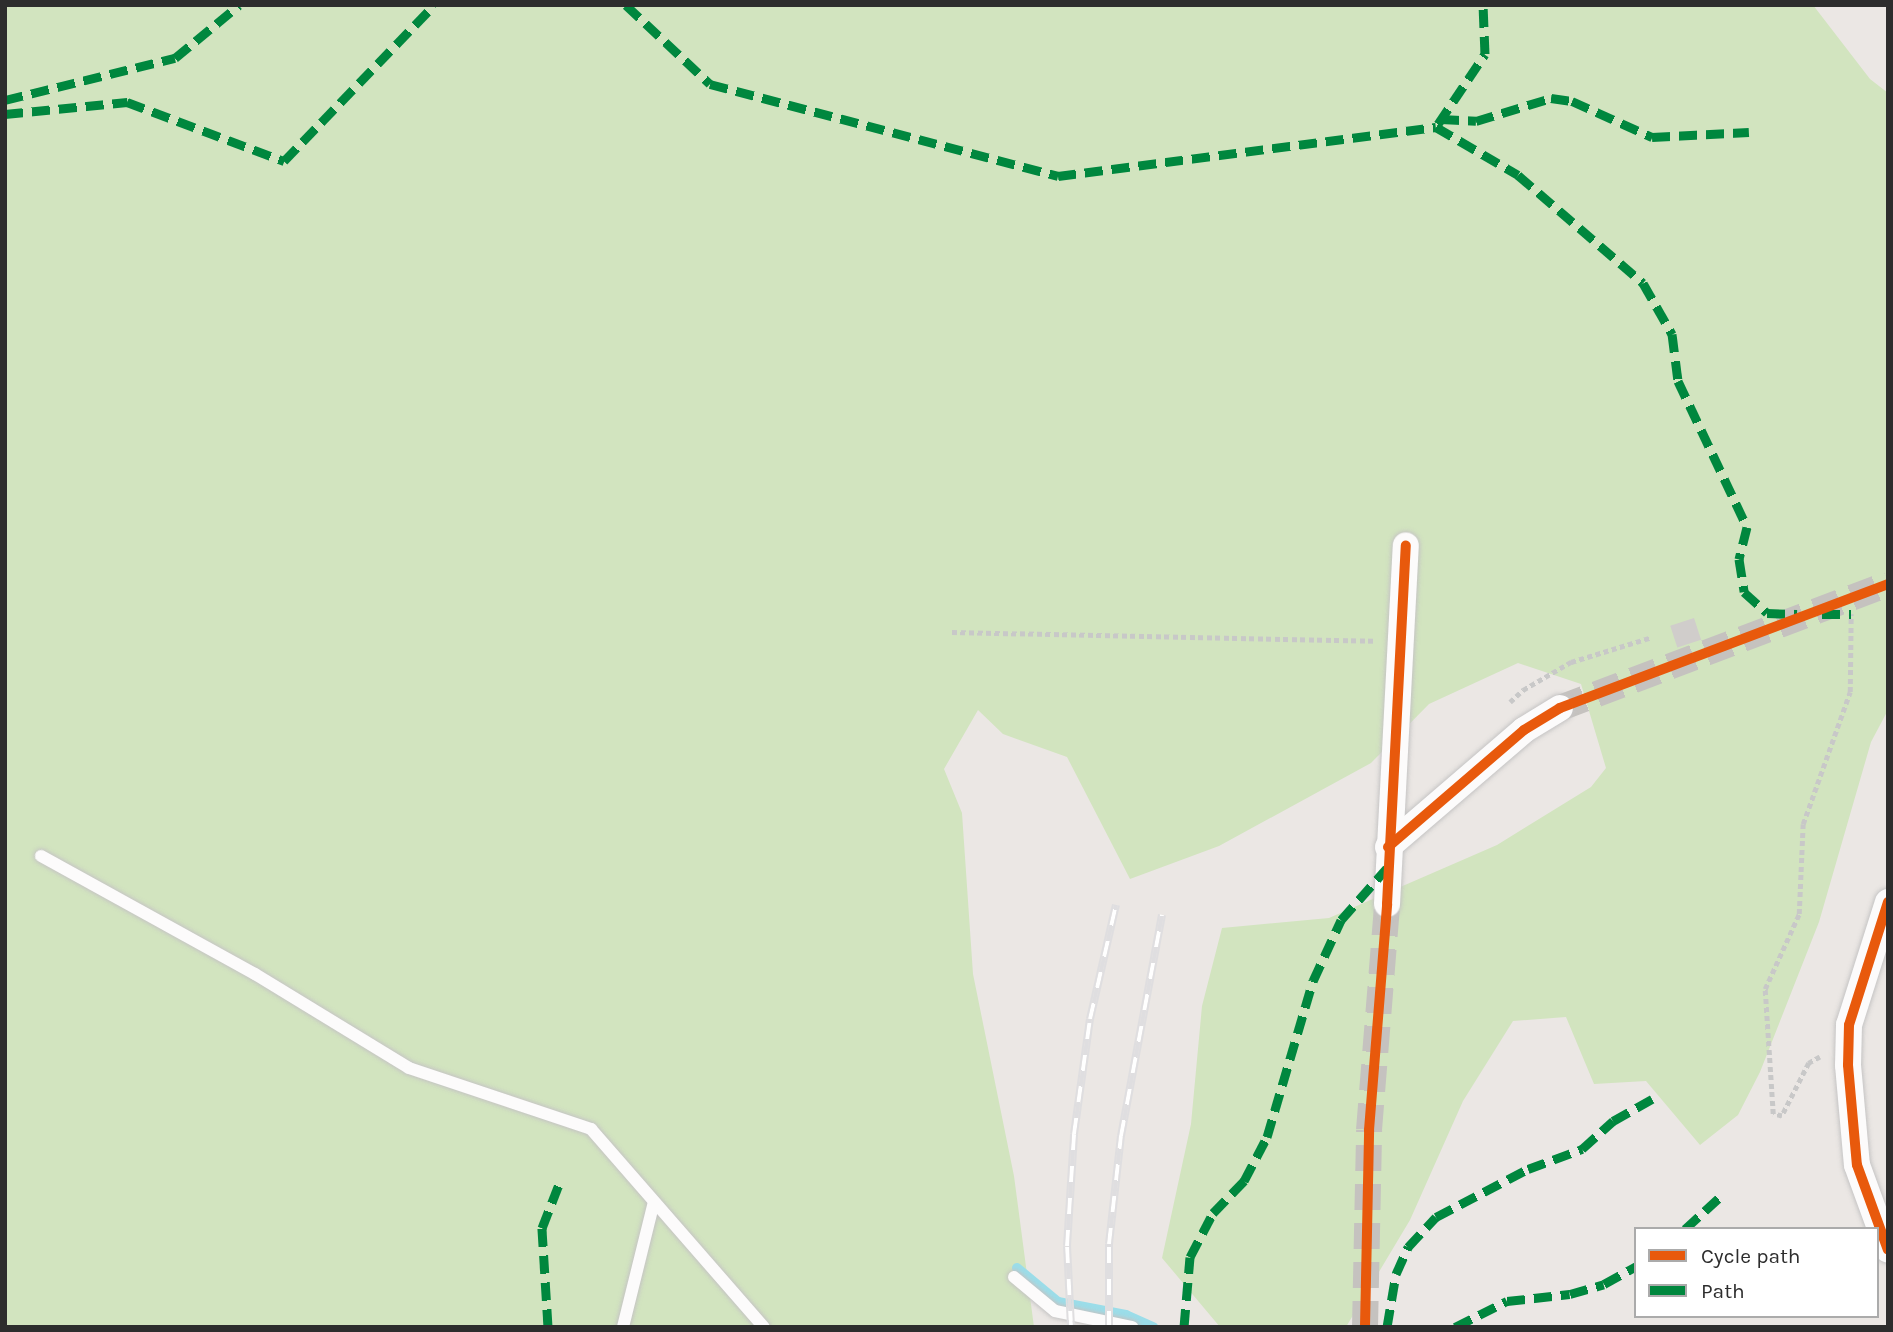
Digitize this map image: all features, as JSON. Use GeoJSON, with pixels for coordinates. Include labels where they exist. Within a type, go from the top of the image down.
{"type":"FeatureCollection","features":[{"type":"Feature","properties":{"kind":"street"},"geometry":{"type":"LineString","coordinates":[[1387,904],[1405,546]]}},
{"type":"Feature","properties":{"kind":"street"},"geometry":{"type":"LineString","coordinates":[[1388,847],[1524,730],[1560,708]]}},
{"type":"Feature","properties":{"kind":"street"},"geometry":{"type":"LineString","coordinates":[[1888,902],[1849,1025],[1848,1065],[1857,1165],[1888,1250]]}},
{"type":"Feature","properties":{"kind":"lane"},"geometry":{"type":"LineString","coordinates":[[41,856],[256,974],[409,1068],[591,1129],[764,1327]]}},
{"type":"Feature","properties":{"kind":"lane"},"geometry":{"type":"LineString","coordinates":[[623,1327],[654,1202]]}},
{"type":"Feature","properties":{"kind":"lane"},"geometry":{"type":"LineString","coordinates":[[1014,1277],[1055,1311],[1132,1327]]}},
{"type":"Feature","properties":{"kind":"path"},"geometry":{"type":"LineString","coordinates":[[1848,1065],[1817,1056],[1782,1116],[1773,1114],[1765,989],[1799,914],[1803,824],[1850,692],[1851,614]]}},
{"type":"Feature","properties":{"kind":"path"},"geometry":{"type":"LineString","coordinates":[[952,632],[1400,641]]}},
{"type":"Feature","properties":{"kind":"green space"},"geometry":{"type":"Polygon","coordinates":[[[5,5],[1813,5],[1870,79],[1888,93],[1888,710],[1871,742],[1819,922],[1760,1072],[1738,1115],[1700,1145],[1646,1081],[1594,1084],[1566,1017],[1513,1021],[1463,1101],[1410,1220],[1346,1327],[1220,1327],[1162,1258],[1191,1124],[1202,1006],[1222,928],[1329,918],[1497,845],[1591,787],[1606,768],[1581,684],[1518,663],[1429,704],[1371,763],[1219,846],[1130,879],[1067,757],[1003,734],[978,710],[944,769],[962,813],[973,974],[1014,1176],[1034,1327],[5,1327],[5,5]]]}},
{"type":"Feature","properties":{"kind":"building"},"geometry":{"type":"Polygon","coordinates":[[[1694,618],[1701,640],[1677,648],[1670,626],[1694,618]]]}},
{"type":"Feature","properties":{"kind":"waterway"},"geometry":{"type":"LineString","coordinates":[[1017,1268],[1058,1302],[1126,1315],[1153,1327]]}},
{"type":"Feature","properties":{"kind":"tunnel"},"geometry":{"type":"LineString","coordinates":[[1560,708],[1888,584]]}},
{"type":"Feature","properties":{"kind":"tunnel"},"geometry":{"type":"LineString","coordinates":[[1365,1327],[1369,1130],[1387,904]]}},
{"type":"Feature","properties":{"kind":"railway"},"geometry":{"type":"LineString","coordinates":[[1071,1327],[1067,1246],[1074,1134],[1090,1019],[1116,905]]}},
{"type":"Feature","properties":{"kind":"railway"},"geometry":{"type":"LineString","coordinates":[[1109,1327],[1109,1244],[1121,1136],[1162,915]]}},
{"type":"Feature","properties":{"kind":"marked path"},"geometry":{"type":"LineString","coordinates":[[5,100],[175,58],[239,5]]}},
{"type":"Feature","properties":{"kind":"marked path"},"geometry":{"type":"LineString","coordinates":[[5,114],[127,102],[284,161],[434,5]]}},
{"type":"Feature","properties":{"kind":"marked path"},"geometry":{"type":"LineString","coordinates":[[626,5],[710,84],[1058,176],[1436,127],[1518,175],[1643,283],[1672,334],[1678,381],[1747,527],[1739,559],[1744,592],[1767,613],[1797,614]]}},
{"type":"Feature","properties":{"kind":"marked path"},"geometry":{"type":"LineString","coordinates":[[1438,124],[1485,54],[1483,5]]}},
{"type":"Feature","properties":{"kind":"marked path"},"geometry":{"type":"LineString","coordinates":[[1441,119],[1476,121],[1551,98],[1572,101],[1652,137],[1749,132]]}},
{"type":"Feature","properties":{"kind":"marked path"},"geometry":{"type":"LineString","coordinates":[[1822,614],[1851,614]]}},
{"type":"Feature","properties":{"kind":"marked path"},"geometry":{"type":"LineString","coordinates":[[1184,1327],[1190,1257],[1213,1213],[1244,1181],[1267,1137],[1313,981],[1341,920],[1387,868]]}},
{"type":"Feature","properties":{"kind":"marked path"},"geometry":{"type":"LineString","coordinates":[[1387,1327],[1396,1274],[1408,1247],[1436,1217],[1528,1169],[1582,1149],[1613,1121],[1652,1099]]}},
{"type":"Feature","properties":{"kind":"marked path"},"geometry":{"type":"LineString","coordinates":[[548,1327],[542,1228],[561,1179]]}},
{"type":"Feature","properties":{"kind":"marked path"},"geometry":{"type":"LineString","coordinates":[[1687,1227],[1721,1196]]}},
{"type":"Feature","properties":{"kind":"marked path"},"geometry":{"type":"LineString","coordinates":[[1455,1327],[1507,1301],[1570,1294],[1604,1284],[1634,1267]]}},
{"type":"Feature","properties":{"kind":"cycle path"},"geometry":{"type":"LineString","coordinates":[[1365,1327],[1369,1130],[1387,904],[1406,546]]}},
{"type":"Feature","properties":{"kind":"cycle path"},"geometry":{"type":"LineString","coordinates":[[1388,847],[1524,730],[1560,708],[1888,584]]}},
{"type":"Feature","properties":{"kind":"cycle path"},"geometry":{"type":"LineString","coordinates":[[1888,902],[1849,1025],[1848,1065],[1857,1165],[1888,1250]]}}]}
